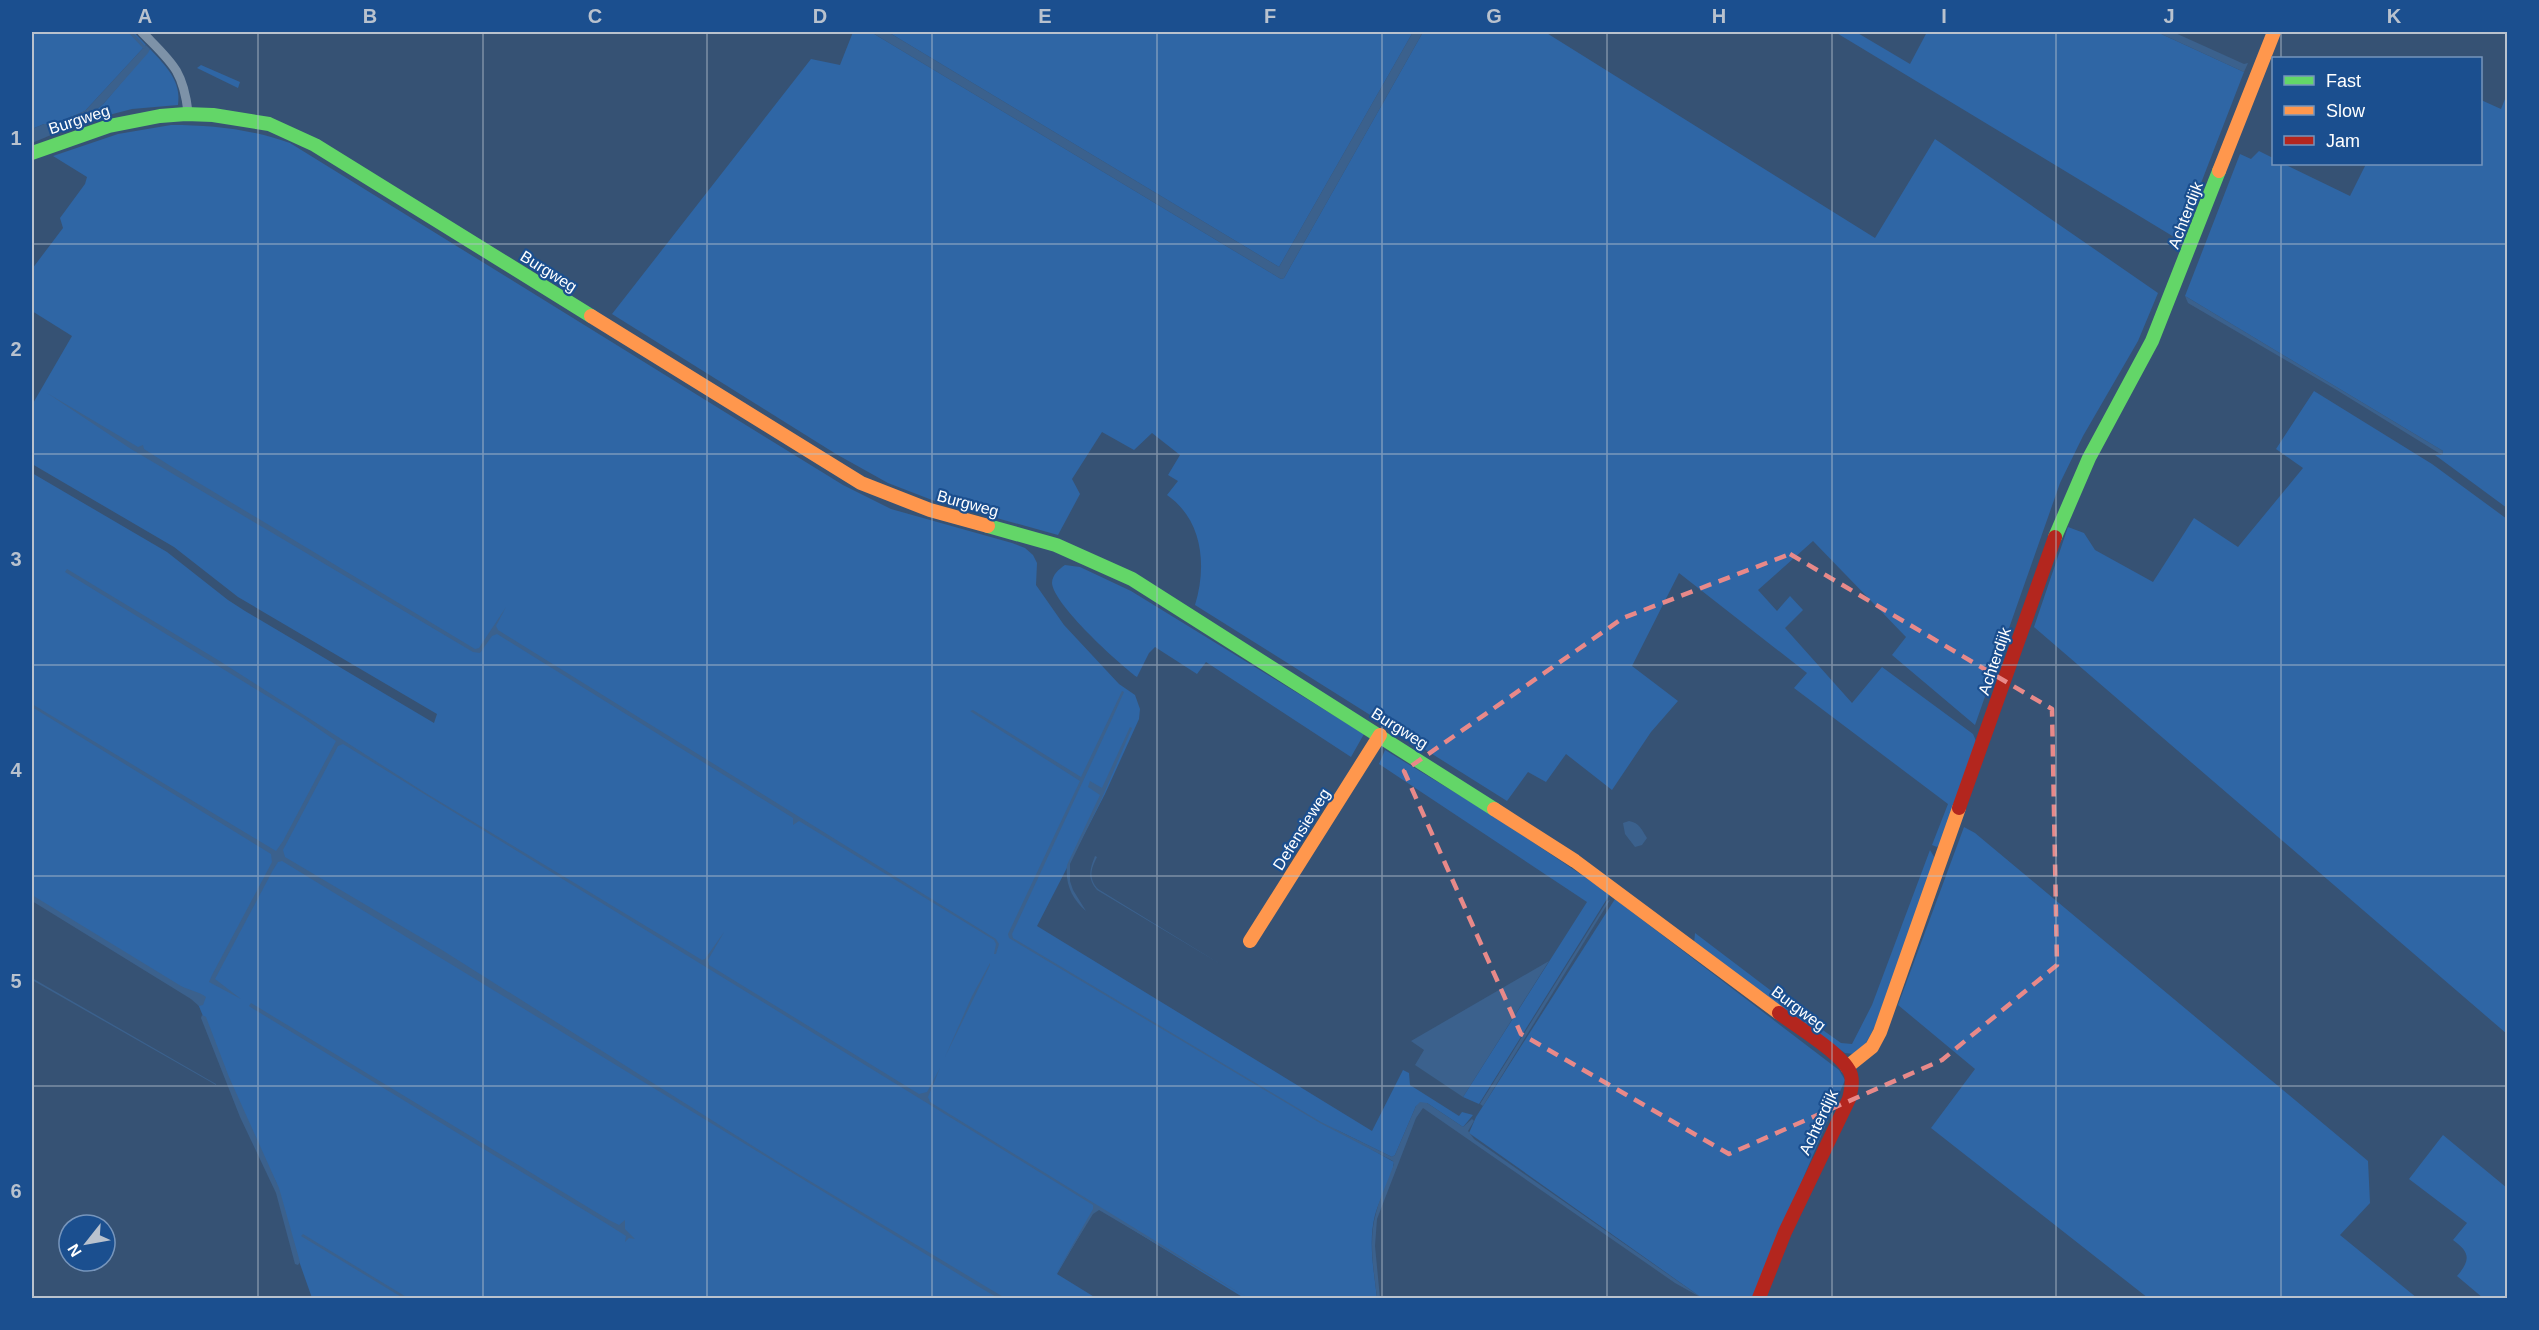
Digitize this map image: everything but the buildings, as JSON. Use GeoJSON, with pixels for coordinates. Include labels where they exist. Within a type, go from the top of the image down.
{"type":"FeatureCollection","features":[{"type":"Feature","properties":{"kind":"main road","name":"Achterdijk"},"geometry":{"type":"LineString","coordinates":[[1760,1299],[1785,1232],[1849,1099],[1853,1080],[1847,1067],[1872,1047],[1880,1032],[2060,522],[2089,458],[2152,341],[2274,32]]}},
{"type":"Feature","properties":{"kind":"main road","name":"Burgweg"},"geometry":{"type":"LineString","coordinates":[[32,153],[87,132],[135,118],[188,112],[273,125],[315,145],[861,483],[930,510],[1056,544],[1132,579],[1575,861],[1847,1067]]}},
{"type":"Feature","properties":{"kind":"main road","name":"Defensieweg"},"geometry":{"type":"LineString","coordinates":[[1250,941],[1380,735]]}},
{"type":"Feature","properties":{"kind":"street"},"geometry":{"type":"LineString","coordinates":[[142,32],[163,51],[173,65],[185,87],[188,112]]}},
{"type":"Feature","properties":{"kind":"highlighted area"},"geometry":{"type":"Polygon","coordinates":[[[1790,554],[2052,709],[2057,965],[1942,1060],[1729,1154],[1521,1034],[1404,771],[1623,618],[1790,554]]]}},
{"type":"Feature","properties":{"kind":"shaded area"},"geometry":{"type":"Polygon","coordinates":[[[32,32],[134,32],[146,45],[85,111],[54,124],[44,124],[32,129],[32,32]]]}},
{"type":"Feature","properties":{"kind":"shaded area"},"geometry":{"type":"Polygon","coordinates":[[[853,32],[871,32],[1281,279],[1284,278],[1423,32],[1545,32],[1875,238],[1935,139],[2158,293],[2138,341],[2083,436],[2060,483],[1975,725],[1892,655],[1906,637],[1813,541],[1758,590],[1777,611],[1790,596],[1803,610],[1785,628],[1852,703],[1882,667],[1973,734],[1976,741],[1941,844],[1937,847],[1932,845],[1948,804],[1794,688],[1807,673],[1679,573],[1632,666],[1678,701],[1651,732],[1612,790],[1566,754],[1546,782],[1528,772],[1507,801],[1195,605],[1201,575],[1199,545],[1188,517],[1167,495],[1178,481],[1168,475],[1180,455],[1152,433],[1134,450],[1102,432],[1072,479],[1080,494],[1058,535],[932,500],[888,483],[836,454],[612,314],[811,59],[840,65],[853,32]]]}},
{"type":"Feature","properties":{"kind":"shaded area"},"geometry":{"type":"Polygon","coordinates":[[[871,32],[888,32],[1279,267],[1413,32],[1423,32],[1284,278],[1281,279],[871,32]]]}},
{"type":"Feature","properties":{"kind":"shaded area"},"geometry":{"type":"Polygon","coordinates":[[[888,32],[1413,32],[1279,267],[888,32]]]}},
{"type":"Feature","properties":{"kind":"shaded area"},"geometry":{"type":"Polygon","coordinates":[[[1835,32],[1856,32],[1910,64],[1927,32],[2157,32],[2244,72],[2179,240],[1835,32]]]}},
{"type":"Feature","properties":{"kind":"shaded area"},"geometry":{"type":"Polygon","coordinates":[[[2157,32],[2173,32],[2244,64],[2248,63],[2244,72],[2157,32]]]}},
{"type":"Feature","properties":{"kind":"shaded area"},"geometry":{"type":"Polygon","coordinates":[[[146,45],[150,49],[148,53],[104,103],[82,122],[32,143],[32,129],[44,124],[54,124],[85,111],[146,45]]]}},
{"type":"Feature","properties":{"kind":"shaded area"},"geometry":{"type":"Polygon","coordinates":[[[150,49],[167,67],[175,81],[179,96],[178,105],[132,109],[82,122],[104,103],[150,49]]]}},
{"type":"Feature","properties":{"kind":"shaded area"},"geometry":{"type":"Polygon","coordinates":[[[201,65],[240,82],[238,88],[197,68],[201,65]]]}},
{"type":"Feature","properties":{"kind":"shaded area"},"geometry":{"type":"Polygon","coordinates":[[[2507,94],[2507,508],[2435,455],[2442,455],[2443,451],[2185,296],[2240,154],[2251,159],[2259,151],[2272,158],[2272,165],[2286,165],[2350,196],[2366,165],[2482,165],[2482,100],[2501,109],[2507,94]]]}},
{"type":"Feature","properties":{"kind":"shaded area"},"geometry":{"type":"Polygon","coordinates":[[[171,125],[231,129],[260,134],[290,143],[843,485],[891,509],[1012,543],[1025,548],[1033,555],[1037,563],[1036,585],[1064,625],[1119,684],[1135,695],[1140,709],[1139,719],[1105,794],[1037,926],[1372,1131],[1403,1070],[1409,1073],[1410,1085],[1459,1116],[1462,1112],[1473,1115],[1463,1127],[1427,1103],[1416,1106],[1395,1155],[1392,1157],[1335,1129],[1394,1162],[1373,1225],[1372,1256],[1377,1298],[1244,1298],[1096,1207],[1057,1274],[1096,1298],[312,1298],[287,1227],[276,1182],[258,1148],[198,1004],[190,994],[32,899],[32,473],[167,552],[245,611],[434,723],[437,714],[238,597],[174,547],[32,464],[32,405],[72,336],[32,311],[32,269],[63,228],[60,218],[85,184],[87,177],[53,156],[118,134],[171,125]]]}},
{"type":"Feature","properties":{"kind":"shaded area"},"geometry":{"type":"Polygon","coordinates":[[[2185,296],[2443,451],[2442,455],[2188,303],[2185,296]]]}},
{"type":"Feature","properties":{"kind":"shaded area"},"geometry":{"type":"Polygon","coordinates":[[[2314,391],[2432,464],[2507,519],[2507,1034],[2034,627],[2068,527],[2084,533],[2095,550],[2153,582],[2194,518],[2238,547],[2303,468],[2276,449],[2314,391]]]}},
{"type":"Feature","properties":{"kind":"shaded area"},"geometry":{"type":"Polygon","coordinates":[[[47,393],[138,447],[143,445],[144,449],[169,465],[475,649],[479,648],[506,607],[496,626],[498,630],[996,939],[999,944],[996,954],[994,954],[996,944],[994,940],[799,821],[793,825],[793,818],[497,634],[492,636],[480,653],[473,652],[131,449],[47,393]]]}},
{"type":"Feature","properties":{"kind":"shaded area"},"geometry":{"type":"Polygon","coordinates":[[[1065,565],[1080,567],[1131,591],[1364,734],[1351,757],[1206,662],[1197,674],[1155,647],[1149,653],[1137,677],[1088,633],[1055,593],[1053,577],[1065,565]]]}},
{"type":"Feature","properties":{"kind":"shaded area"},"geometry":{"type":"Polygon","coordinates":[[[67,569],[218,660],[424,792],[702,960],[724,932],[708,960],[709,965],[919,1094],[927,1092],[940,1068],[928,1097],[930,1102],[1248,1298],[1099,1210],[1093,1214],[1056,1274],[1093,1209],[1093,1205],[343,744],[338,746],[283,850],[285,857],[442,950],[775,1160],[1005,1298],[998,1298],[981,1288],[282,861],[278,862],[273,870],[215,979],[241,999],[209,982],[272,862],[271,854],[32,707],[32,704],[276,851],[336,741],[303,718],[65,572],[67,569]]]}},
{"type":"Feature","properties":{"kind":"shaded area"},"geometry":{"type":"Polygon","coordinates":[[[1122,691],[1124,692],[1111,721],[1012,934],[1013,938],[1321,1122],[1392,1157],[1420,1102],[1427,1103],[1463,1127],[1472,1119],[1474,1121],[1468,1131],[1474,1139],[1702,1298],[1675,1283],[1423,1108],[1416,1118],[1377,1219],[1375,1246],[1380,1298],[1377,1298],[1372,1234],[1393,1161],[1320,1123],[1009,938],[1008,934],[1080,781],[970,711],[973,710],[1081,777],[1122,691]]]}},
{"type":"Feature","properties":{"kind":"shaded area"},"geometry":{"type":"Polygon","coordinates":[[[1130,727],[1132,728],[1102,798],[1070,864],[1070,881],[1073,890],[1086,911],[1070,891],[1067,865],[1100,795],[1088,787],[1090,781],[1102,788],[1130,727]]]}},
{"type":"Feature","properties":{"kind":"shaded area"},"geometry":{"type":"Polygon","coordinates":[[[1385,750],[1497,818],[1610,894],[1479,1104],[1463,1097],[1587,902],[1379,764],[1385,750]]]}},
{"type":"Feature","properties":{"kind":"shaded area"},"geometry":{"type":"Polygon","coordinates":[[[1629,821],[1638,825],[1647,838],[1642,845],[1635,847],[1625,834],[1623,823],[1629,821]]]}},
{"type":"Feature","properties":{"kind":"shaded area"},"geometry":{"type":"Polygon","coordinates":[[[1964,827],[1975,833],[2368,1161],[2370,1203],[2340,1235],[2417,1298],[2148,1298],[1931,1128],[1975,1069],[1898,1005],[1964,827]]]}},
{"type":"Feature","properties":{"kind":"shaded area"},"geometry":{"type":"Polygon","coordinates":[[[1930,850],[1936,860],[1875,1026],[1866,1043],[1854,1054],[1845,1053],[1794,1019],[1694,944],[1695,933],[1841,1043],[1852,1044],[1872,1005],[1930,850]]]}},
{"type":"Feature","properties":{"kind":"shaded area"},"geometry":{"type":"Polygon","coordinates":[[[1095,856],[1097,857],[1092,869],[1092,877],[1098,889],[1222,965],[1097,890],[1090,873],[1095,856]]]}},
{"type":"Feature","properties":{"kind":"shaded area"},"geometry":{"type":"Polygon","coordinates":[[[32,895],[181,986],[204,995],[206,997],[203,1005],[199,1006],[32,901],[32,895]]]}},
{"type":"Feature","properties":{"kind":"shaded area"},"geometry":{"type":"Polygon","coordinates":[[[1615,899],[1839,1070],[1845,1080],[1752,1298],[1702,1298],[1469,1133],[1476,1117],[1615,899]]]}},
{"type":"Feature","properties":{"kind":"shaded area"},"geometry":{"type":"Polygon","coordinates":[[[1610,900],[1483,1106],[1480,1104],[1607,901],[1610,900]]]}},
{"type":"Feature","properties":{"kind":"shaded area"},"geometry":{"type":"Polygon","coordinates":[[[1549,961],[1463,1097],[1415,1065],[1424,1050],[1411,1041],[1549,961]]]}},
{"type":"Feature","properties":{"kind":"shaded area"},"geometry":{"type":"Polygon","coordinates":[[[990,963],[990,965],[945,1057],[972,996],[990,963]]]}},
{"type":"Feature","properties":{"kind":"shaded area"},"geometry":{"type":"Polygon","coordinates":[[[32,978],[216,1084],[216,1085],[32,980],[32,978]]]}},
{"type":"Feature","properties":{"kind":"shaded area"},"geometry":{"type":"Polygon","coordinates":[[[251,1003],[609,1220],[619,1225],[625,1220],[625,1229],[635,1239],[629,1238],[625,1242],[626,1236],[252,1008],[249,1006],[251,1003]]]}},
{"type":"Feature","properties":{"kind":"shaded area"},"geometry":{"type":"Polygon","coordinates":[[[202,1015],[206,1017],[229,1077],[279,1188],[300,1262],[298,1265],[295,1264],[276,1193],[240,1117],[201,1018],[202,1015]]]}},
{"type":"Feature","properties":{"kind":"shaded area"},"geometry":{"type":"Polygon","coordinates":[[[2443,1135],[2507,1188],[2507,1298],[2483,1298],[2457,1276],[2465,1265],[2467,1256],[2463,1248],[2453,1240],[2467,1223],[2409,1179],[2443,1135]]]}},
{"type":"Feature","properties":{"kind":"shaded area"},"geometry":{"type":"Polygon","coordinates":[[[303,1234],[408,1298],[403,1298],[301,1236],[303,1234]]]}},
{"type":"Feature","properties":{"kind":"waterway"},"geometry":{"type":"LineString","coordinates":[[130,32],[144,47]]}},
{"type":"Feature","properties":{"kind":"traffic: fast"},"geometry":{"type":"LineString","coordinates":[[32,153],[109,126],[160,116],[213,115],[269,124],[315,145],[591,316]]}},
{"type":"Feature","properties":{"kind":"traffic: fast"},"geometry":{"type":"LineString","coordinates":[[2055,537],[2089,458],[2152,341],[2219,171]]}},
{"type":"Feature","properties":{"kind":"traffic: fast"},"geometry":{"type":"LineString","coordinates":[[988,526],[1056,545],[1132,579],[1494,809]]}},
{"type":"Feature","properties":{"kind":"traffic: slow"},"geometry":{"type":"LineString","coordinates":[[2219,171],[2274,32]]}},
{"type":"Feature","properties":{"kind":"traffic: slow"},"geometry":{"type":"LineString","coordinates":[[591,316],[861,483],[930,510],[988,526]]}},
{"type":"Feature","properties":{"kind":"traffic: slow"},"geometry":{"type":"LineString","coordinates":[[1250,941],[1380,735]]}},
{"type":"Feature","properties":{"kind":"traffic: slow"},"geometry":{"type":"LineString","coordinates":[[1847,1067],[1872,1047],[1880,1032],[1959,808]]}},
{"type":"Feature","properties":{"kind":"traffic: slow"},"geometry":{"type":"LineString","coordinates":[[1494,809],[1575,861],[1779,1013]]}},
{"type":"Feature","properties":{"kind":"traffic: jam"},"geometry":{"type":"LineString","coordinates":[[1959,808],[2055,537]]}},
{"type":"Feature","properties":{"kind":"traffic: jam"},"geometry":{"type":"LineString","coordinates":[[1759,1298],[1785,1232],[1849,1099],[1852,1084],[1851,1075],[1840,1059],[1779,1013]]}}]}
